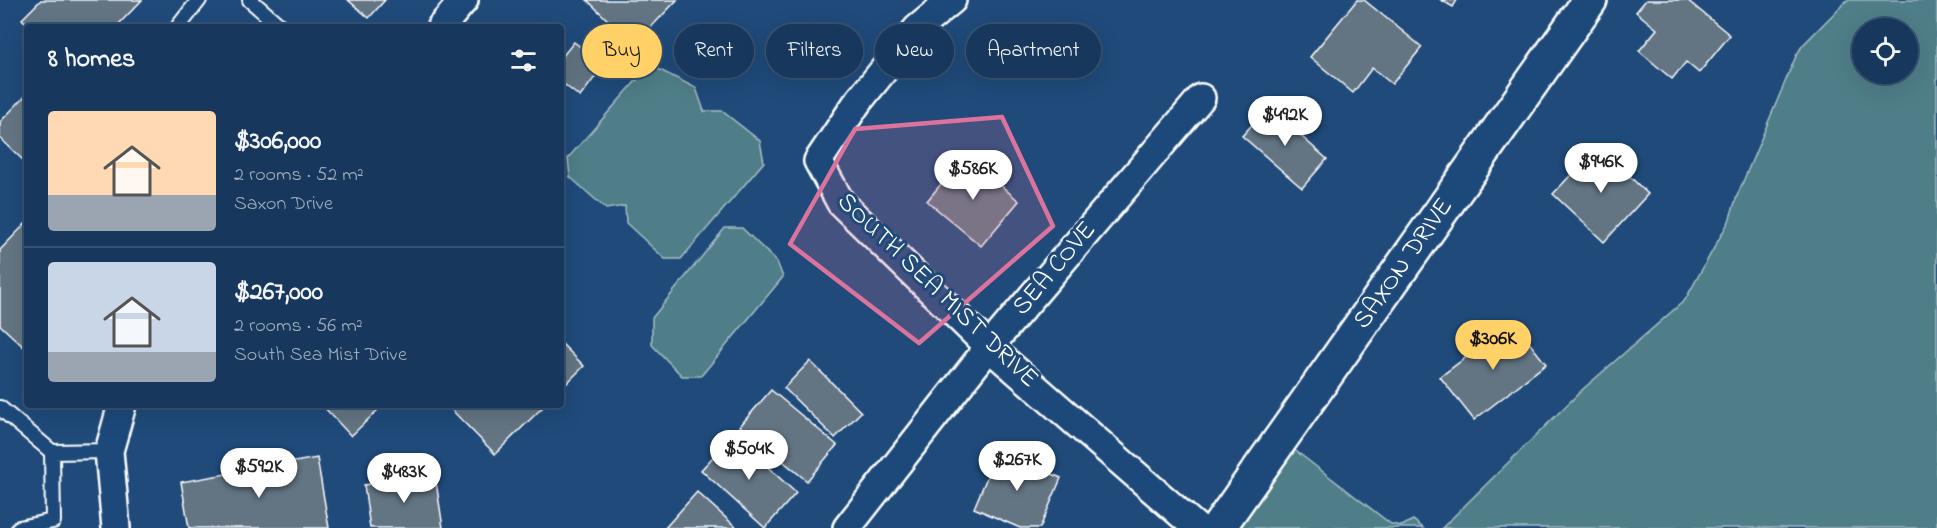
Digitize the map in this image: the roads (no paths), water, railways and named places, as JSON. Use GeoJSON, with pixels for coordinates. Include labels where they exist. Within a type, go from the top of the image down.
{"type":"FeatureCollection","features":[{"type":"Feature","properties":{"kind":"street"},"geometry":{"type":"LineString","coordinates":[[444,24],[464,0]]}},
{"type":"Feature","properties":{"kind":"street","name":"SOUTH SEA MIST DRIVE"},"geometry":{"type":"LineString","coordinates":[[952,0],[916,28],[857,103],[818,161],[841,203],[989,347],[1197,528]]}},
{"type":"Feature","properties":{"kind":"street","name":"SAXON DRIVE"},"geometry":{"type":"LineString","coordinates":[[1218,528],[1590,0]]}},
{"type":"Feature","properties":{"kind":"street","name":"SEA COVE"},"geometry":{"type":"LineString","coordinates":[[847,528],[989,347],[1201,98]]}},
{"type":"Feature","properties":{"kind":"street"},"geometry":{"type":"LineString","coordinates":[[116,528],[109,451],[121,408]]}},
{"type":"Feature","properties":{"kind":"lane"},"geometry":{"type":"LineString","coordinates":[[180,24],[199,0]]}},
{"type":"Feature","properties":{"kind":"lane"},"geometry":{"type":"LineString","coordinates":[[250,0],[278,24]]}},
{"type":"Feature","properties":{"kind":"lane"},"geometry":{"type":"LineString","coordinates":[[0,408],[52,452],[109,451]]}},
{"type":"Feature","properties":{"kind":"lane"},"geometry":{"type":"LineString","coordinates":[[19,528],[53,521],[52,452]]}}]}
